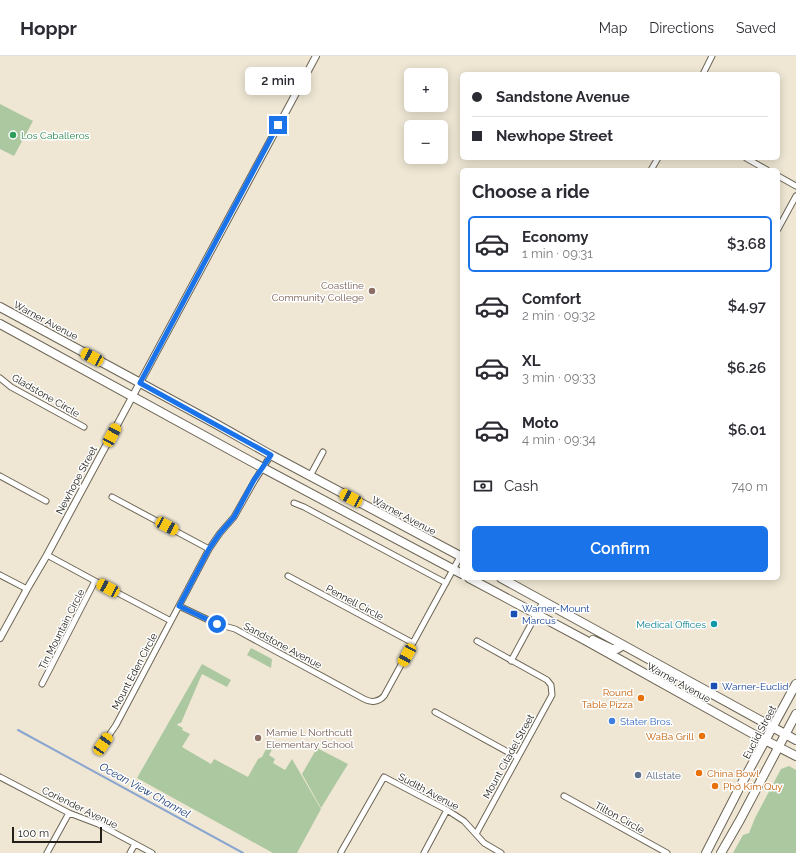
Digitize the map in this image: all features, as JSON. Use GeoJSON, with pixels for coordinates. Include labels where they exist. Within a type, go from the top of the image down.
{"type":"FeatureCollection","features":[{"type":"Feature","properties":{"kind":"main road","name":"Warner Avenue"},"geometry":{"type":"LineString","coordinates":[[0,307],[271,455],[460,555]]}},
{"type":"Feature","properties":{"kind":"main road"},"geometry":{"type":"LineString","coordinates":[[0,324],[263,468],[460,573]]}},
{"type":"Feature","properties":{"kind":"main road","name":"Warner Avenue"},"geometry":{"type":"LineString","coordinates":[[474,580],[796,756]]}},
{"type":"Feature","properties":{"kind":"main road","name":"Warner Avenue"},"geometry":{"type":"LineString","coordinates":[[504,580],[796,740]]}},
{"type":"Feature","properties":{"kind":"main road"},"geometry":{"type":"LineString","coordinates":[[583,639],[594,640],[615,649],[623,645]]}},
{"type":"Feature","properties":{"kind":"main road","name":"Euclid Street"},"geometry":{"type":"LineString","coordinates":[[706,853],[796,684]]}},
{"type":"Feature","properties":{"kind":"main road"},"geometry":{"type":"LineString","coordinates":[[721,853],[796,714]]}},
{"type":"Feature","properties":{"kind":"street","name":"Newhope Street"},"geometry":{"type":"LineString","coordinates":[[0,638],[133,397],[316,56]]}},
{"type":"Feature","properties":{"kind":"street"},"geometry":{"type":"LineString","coordinates":[[704,72],[712,56]]}},
{"type":"Feature","properties":{"kind":"street"},"geometry":{"type":"LineString","coordinates":[[750,160],[764,168]]}},
{"type":"Feature","properties":{"kind":"street"},"geometry":{"type":"LineString","coordinates":[[780,177],[796,186]]}},
{"type":"Feature","properties":{"kind":"street"},"geometry":{"type":"LineString","coordinates":[[780,225],[796,196]]}},
{"type":"Feature","properties":{"kind":"street","name":"Gladstone Circle"},"geometry":{"type":"LineString","coordinates":[[0,378],[11,387],[84,427]]}},
{"type":"Feature","properties":{"kind":"street"},"geometry":{"type":"LineString","coordinates":[[310,476],[323,452]]}},
{"type":"Feature","properties":{"kind":"street","name":"Mount Eden Circle"},"geometry":{"type":"LineString","coordinates":[[103,744],[116,725],[209,549],[234,517],[254,480],[271,455]]}},
{"type":"Feature","properties":{"kind":"street"},"geometry":{"type":"LineString","coordinates":[[0,476],[46,501]]}},
{"type":"Feature","properties":{"kind":"street"},"geometry":{"type":"LineString","coordinates":[[112,497],[209,549]]}},
{"type":"Feature","properties":{"kind":"street"},"geometry":{"type":"LineString","coordinates":[[294,503],[304,506],[446,583]]}},
{"type":"Feature","properties":{"kind":"street"},"geometry":{"type":"LineString","coordinates":[[47,555],[95,582],[171,621]]}},
{"type":"Feature","properties":{"kind":"street"},"geometry":{"type":"LineString","coordinates":[[413,644],[460,559]]}},
{"type":"Feature","properties":{"kind":"street"},"geometry":{"type":"LineString","coordinates":[[0,575],[27,589]]}},
{"type":"Feature","properties":{"kind":"street","name":"Pennell Circle"},"geometry":{"type":"LineString","coordinates":[[288,576],[413,644]]}},
{"type":"Feature","properties":{"kind":"street","name":"Tin Mountain Circle"},"geometry":{"type":"LineString","coordinates":[[42,684],[95,582]]}},
{"type":"Feature","properties":{"kind":"street"},"geometry":{"type":"LineString","coordinates":[[477,641],[511,660],[543,602]]}},
{"type":"Feature","properties":{"kind":"street","name":"Sandstone Avenue"},"geometry":{"type":"LineString","coordinates":[[179,606],[217,624],[235,629],[368,701],[377,701],[382,699],[413,644]]}},
{"type":"Feature","properties":{"kind":"street","name":"Mount Citadel Street"},"geometry":{"type":"LineString","coordinates":[[476,834],[552,695],[551,686],[547,680],[511,660]]}},
{"type":"Feature","properties":{"kind":"street"},"geometry":{"type":"LineString","coordinates":[[435,712],[518,757]]}},
{"type":"Feature","properties":{"kind":"street","name":"Coriender Avenue"},"geometry":{"type":"LineString","coordinates":[[0,777],[69,812],[98,824],[152,853]]}},
{"type":"Feature","properties":{"kind":"street","name":"Sudith Avenue"},"geometry":{"type":"LineString","coordinates":[[341,852],[384,777],[447,810],[464,821],[484,843],[501,853]]}},
{"type":"Feature","properties":{"kind":"street","name":"Tilton Circle"},"geometry":{"type":"LineString","coordinates":[[564,796],[667,853]]}},
{"type":"Feature","properties":{"kind":"street"},"geometry":{"type":"LineString","coordinates":[[424,853],[447,810]]}},
{"type":"Feature","properties":{"kind":"street"},"geometry":{"type":"LineString","coordinates":[[47,853],[69,812]]}},
{"type":"Feature","properties":{"kind":"street"},"geometry":{"type":"LineString","coordinates":[[130,853],[135,844]]}},
{"type":"Feature","properties":{"kind":"street"},"geometry":{"type":"LineString","coordinates":[[652,853],[655,847]]}},
{"type":"Feature","properties":{"kind":"green space","name":"Los Caballeros"},"geometry":{"type":"Polygon","coordinates":[[[0,104],[33,121],[14,156],[0,149],[0,104]]]}},
{"type":"Feature","properties":{"kind":"green space"},"geometry":{"type":"Polygon","coordinates":[[[251,648],[272,659],[271,668],[247,655],[251,648]]]}},
{"type":"Feature","properties":{"kind":"green space"},"geometry":{"type":"Polygon","coordinates":[[[202,664],[231,680],[227,687],[202,674],[181,723],[177,725],[183,728],[182,730],[190,734],[182,747],[211,764],[214,759],[248,777],[258,759],[262,757],[268,745],[273,748],[269,755],[275,759],[273,763],[285,770],[292,759],[321,809],[297,853],[273,853],[137,778],[202,664]]]}},
{"type":"Feature","properties":{"kind":"green space"},"geometry":{"type":"Polygon","coordinates":[[[317,748],[348,764],[321,808],[302,774],[317,748]]]}},
{"type":"Feature","properties":{"kind":"green space"},"geometry":{"type":"Polygon","coordinates":[[[789,766],[796,770],[796,853],[733,853],[743,835],[749,833],[755,818],[781,769],[789,766]]]}},
{"type":"Feature","properties":{"kind":"waterway","name":"Ocean View Channel"},"geometry":{"type":"LineString","coordinates":[[18,730],[243,853]]}},
{"type":"Feature","properties":{"kind":"place","name":"Los Caballeros"},"geometry":{"type":"Point","coordinates":[13,135]}},
{"type":"Feature","properties":{"kind":"place","name":"Coastline Community College"},"geometry":{"type":"Point","coordinates":[372,291]}},
{"type":"Feature","properties":{"kind":"place","name":"Warner-Mount Marcus"},"geometry":{"type":"Point","coordinates":[514,614]}},
{"type":"Feature","properties":{"kind":"place","name":"Medical Offices"},"geometry":{"type":"Point","coordinates":[714,624]}},
{"type":"Feature","properties":{"kind":"place","name":"Warner-Euclid"},"geometry":{"type":"Point","coordinates":[714,686]}},
{"type":"Feature","properties":{"kind":"place","name":"Round Table Pizza"},"geometry":{"type":"Point","coordinates":[641,698]}},
{"type":"Feature","properties":{"kind":"place","name":"Stater Bros."},"geometry":{"type":"Point","coordinates":[612,721]}},
{"type":"Feature","properties":{"kind":"place","name":"WaBa Grill"},"geometry":{"type":"Point","coordinates":[702,736]}},
{"type":"Feature","properties":{"kind":"place","name":"Mamie L Northcutt Elementary School"},"geometry":{"type":"Point","coordinates":[258,738]}},
{"type":"Feature","properties":{"kind":"place","name":"China Bowl"},"geometry":{"type":"Point","coordinates":[699,773]}},
{"type":"Feature","properties":{"kind":"place","name":"Allstate"},"geometry":{"type":"Point","coordinates":[638,775]}},
{"type":"Feature","properties":{"kind":"place","name":"Phở Kim Quy"},"geometry":{"type":"Point","coordinates":[715,786]}},
{"type":"Feature","properties":{"kind":"route"},"geometry":{"type":"LineString","coordinates":[[217,624],[179,606],[209,549],[234,517],[254,480],[271,455],[140,383],[278,125]]}}]}
